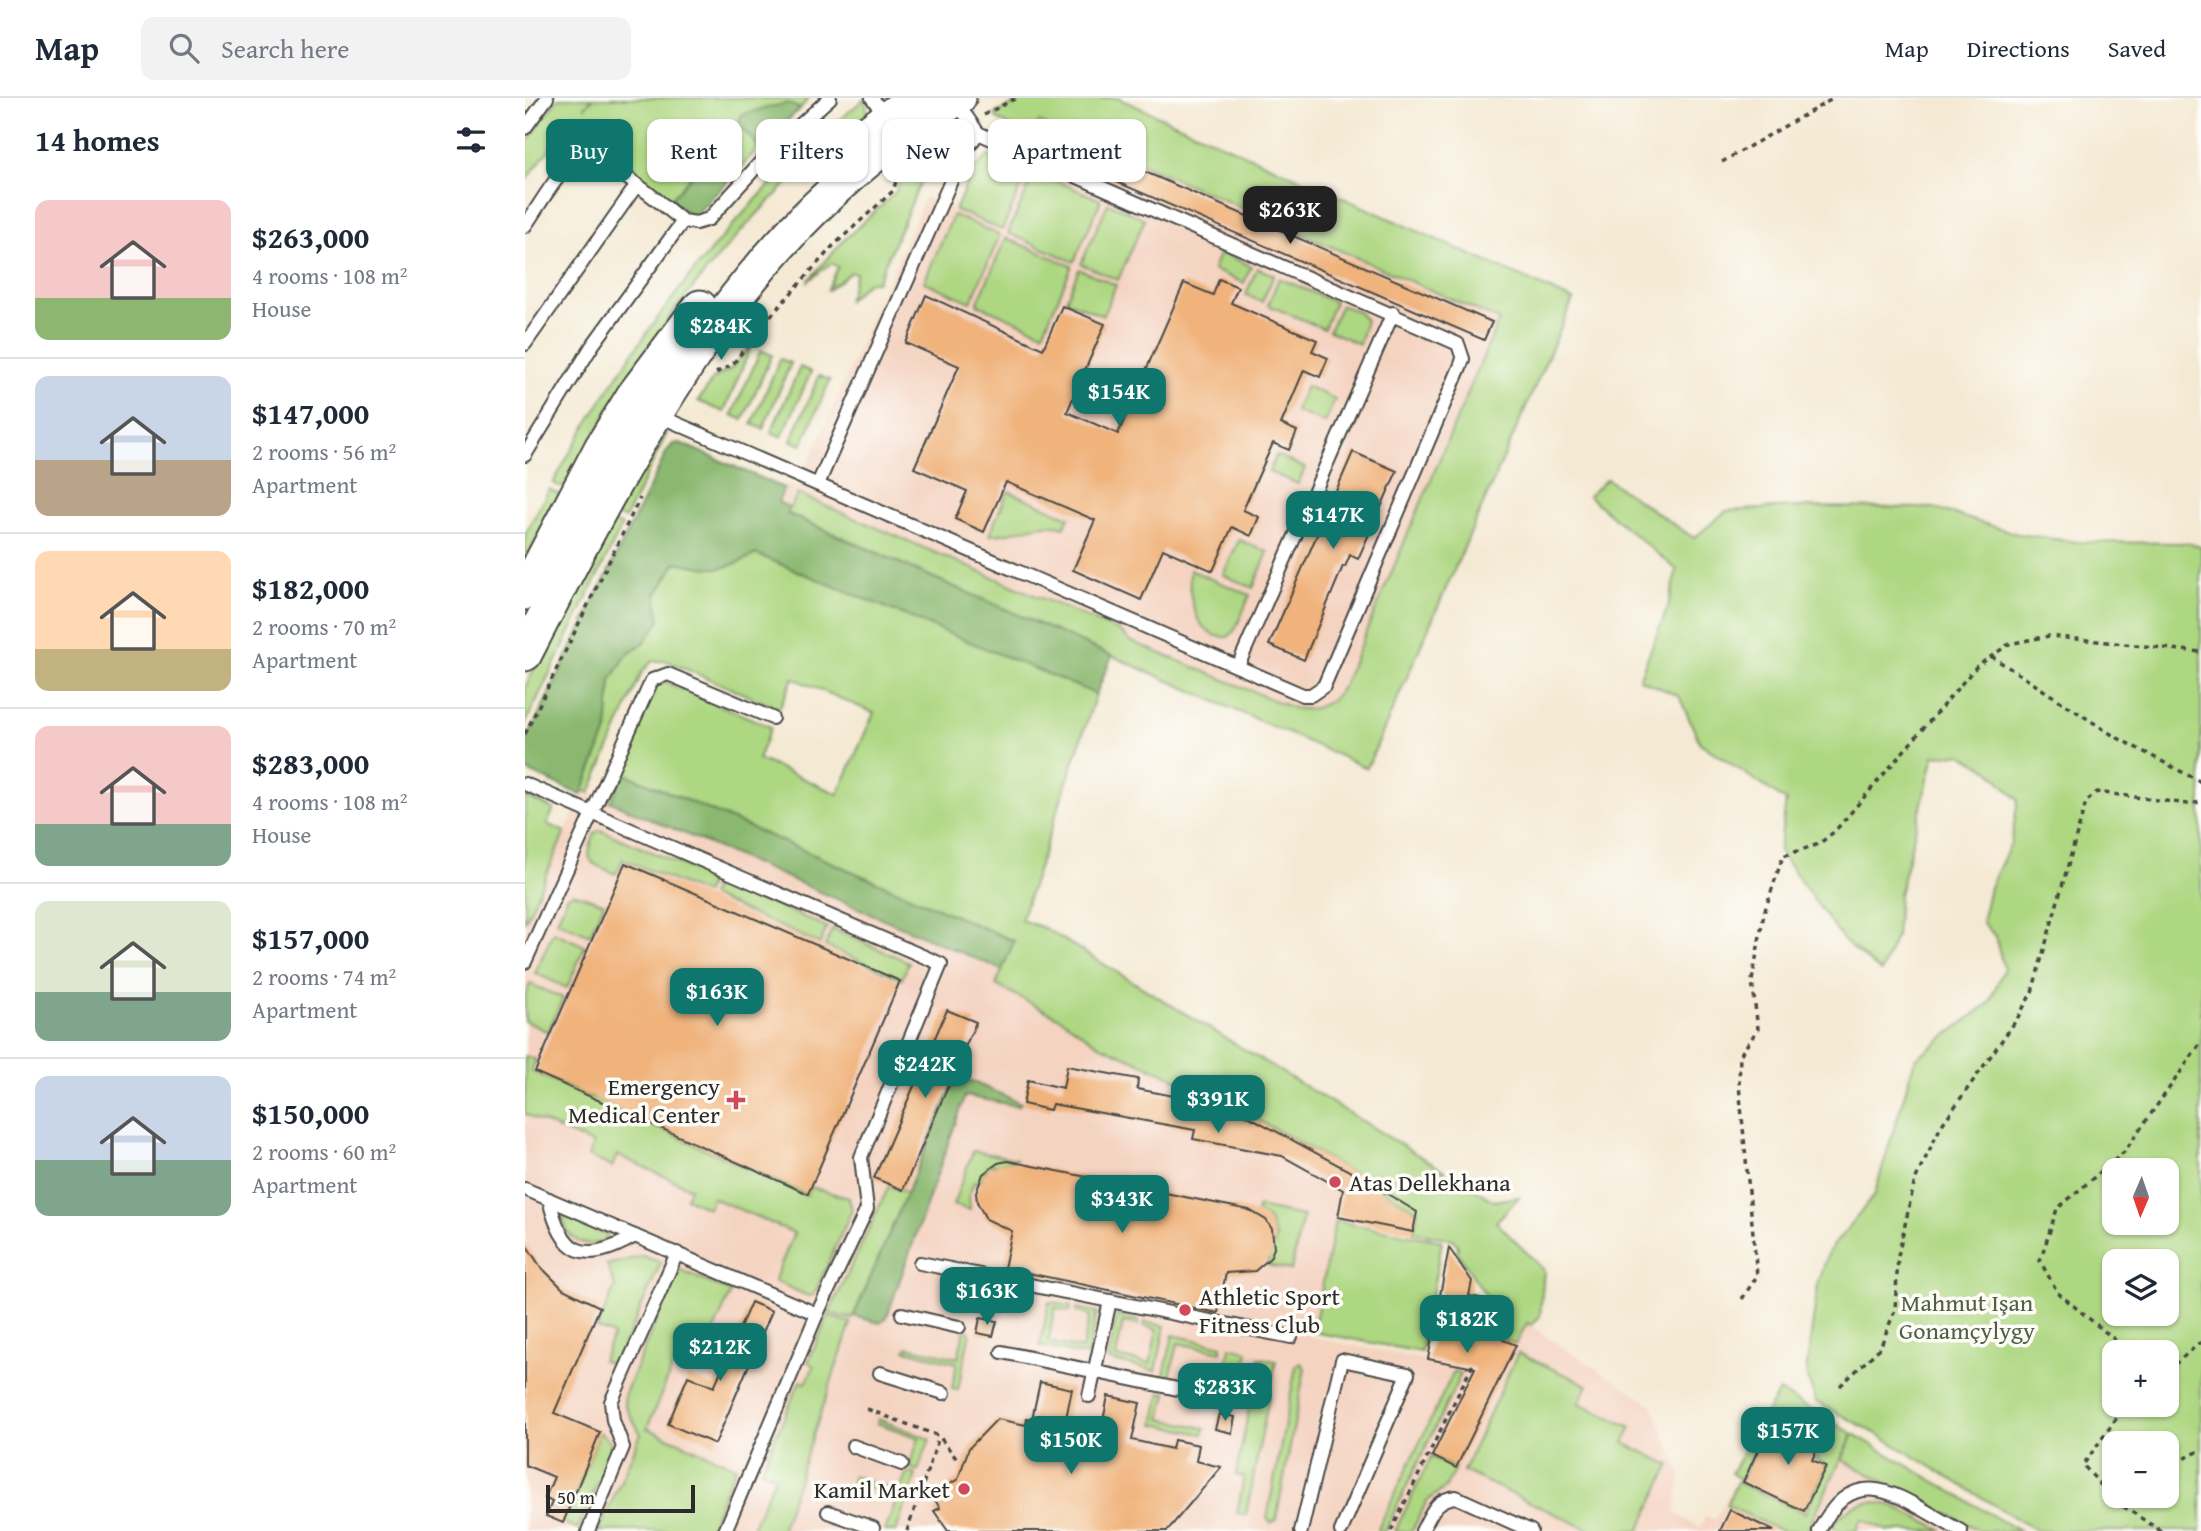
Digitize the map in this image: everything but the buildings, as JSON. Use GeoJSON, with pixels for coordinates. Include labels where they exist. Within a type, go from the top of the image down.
{"type":"FeatureCollection","features":[{"type":"Feature","properties":{"kind":"main road"},"geometry":{"type":"LineString","coordinates":[[525,593],[621,417],[702,304],[761,235],[879,107],[914,98]]}},
{"type":"Feature","properties":{"kind":"main road"},"geometry":{"type":"LineString","coordinates":[[525,654],[612,486],[654,413],[722,312],[780,247],[853,174],[898,136],[966,114]]}},
{"type":"Feature","properties":{"kind":"lane"},"geometry":{"type":"LineString","coordinates":[[525,128],[547,98]]}},
{"type":"Feature","properties":{"kind":"lane"},"geometry":{"type":"LineString","coordinates":[[525,226],[566,169],[581,160],[601,164],[683,221],[696,223],[709,219],[768,154],[830,98]]}},
{"type":"Feature","properties":{"kind":"lane"},"geometry":{"type":"LineString","coordinates":[[654,413],[1303,695],[1311,695],[1324,686],[1463,359],[1458,344],[966,114],[961,158],[818,484]]}},
{"type":"Feature","properties":{"kind":"lane"},"geometry":{"type":"LineString","coordinates":[[525,344],[636,186]]}},
{"type":"Feature","properties":{"kind":"lane"},"geometry":{"type":"LineString","coordinates":[[525,455],[592,346],[683,221]]}},
{"type":"Feature","properties":{"kind":"lane"},"geometry":{"type":"LineString","coordinates":[[1238,666],[1393,313]]}},
{"type":"Feature","properties":{"kind":"lane"},"geometry":{"type":"LineString","coordinates":[[525,962],[648,687],[657,676],[675,676],[772,718]]}},
{"type":"Feature","properties":{"kind":"lane"},"geometry":{"type":"LineString","coordinates":[[525,784],[941,964],[861,1157],[867,1209],[817,1314],[725,1531]]}},
{"type":"Feature","properties":{"kind":"lane"},"geometry":{"type":"LineString","coordinates":[[525,1189],[817,1314]]}},
{"type":"Feature","properties":{"kind":"lane"},"geometry":{"type":"LineString","coordinates":[[549,1199],[559,1234],[565,1242],[580,1252],[600,1253],[635,1236]]}},
{"type":"Feature","properties":{"kind":"lane"},"geometry":{"type":"LineString","coordinates":[[588,1531],[622,1454],[622,1440],[613,1420],[611,1402],[677,1254]]}},
{"type":"Feature","properties":{"kind":"lane"},"geometry":{"type":"LineString","coordinates":[[920,1263],[1291,1337]]}},
{"type":"Feature","properties":{"kind":"lane"},"geometry":{"type":"LineString","coordinates":[[1090,1396],[1110,1301]]}},
{"type":"Feature","properties":{"kind":"lane"},"geometry":{"type":"LineString","coordinates":[[902,1314],[959,1327]]}},
{"type":"Feature","properties":{"kind":"lane"},"geometry":{"type":"LineString","coordinates":[[1002,1352],[1192,1392]]}},
{"type":"Feature","properties":{"kind":"lane"},"geometry":{"type":"LineString","coordinates":[[1301,1531],[1342,1360],[1408,1374],[1341,1531]]}},
{"type":"Feature","properties":{"kind":"lane"},"geometry":{"type":"LineString","coordinates":[[880,1373],[944,1393]]}},
{"type":"Feature","properties":{"kind":"lane"},"geometry":{"type":"LineString","coordinates":[[853,1446],[902,1464]]}},
{"type":"Feature","properties":{"kind":"lane"},"geometry":{"type":"LineString","coordinates":[[1819,1531],[1837,1500],[1848,1493],[1869,1489],[1889,1493],[1961,1531]]}},
{"type":"Feature","properties":{"kind":"lane"},"geometry":{"type":"LineString","coordinates":[[1422,1531],[1436,1505],[1447,1498],[1456,1497],[1531,1531]]}},
{"type":"Feature","properties":{"kind":"lane"},"geometry":{"type":"LineString","coordinates":[[828,1512],[873,1528]]}},
{"type":"Feature","properties":{"kind":"path"},"geometry":{"type":"LineString","coordinates":[[966,114],[1016,98]]}},
{"type":"Feature","properties":{"kind":"path"},"geometry":{"type":"LineString","coordinates":[[1722,162],[1834,98]]}},
{"type":"Feature","properties":{"kind":"path"},"geometry":{"type":"LineString","coordinates":[[714,374],[733,364],[760,328],[826,255],[893,191],[896,182]]}},
{"type":"Feature","properties":{"kind":"path"},"geometry":{"type":"LineString","coordinates":[[525,734],[643,491]]}},
{"type":"Feature","properties":{"kind":"path"},"geometry":{"type":"LineString","coordinates":[[1742,1299],[1757,1276],[1739,1085],[1740,1055],[1758,1029],[1752,981],[1764,913],[1783,856],[1819,845],[1835,831],[1976,667],[2009,644],[2049,636],[2201,652]]}},
{"type":"Feature","properties":{"kind":"path"},"geometry":{"type":"LineString","coordinates":[[1991,656],[2114,736],[2201,782]]}},
{"type":"Feature","properties":{"kind":"path"},"geometry":{"type":"LineString","coordinates":[[1840,1387],[1880,1348],[1895,1310],[1898,1256],[1915,1180],[1941,1126],[2017,1019],[2032,992],[2086,802],[2097,792],[2187,804],[2201,802]]}},
{"type":"Feature","properties":{"kind":"path"},"geometry":{"type":"LineString","coordinates":[[2115,1340],[2058,1293],[2040,1261],[2057,1209],[2123,1152],[2201,1043]]}},
{"type":"Feature","properties":{"kind":"path"},"geometry":{"type":"LineString","coordinates":[[2179,1361],[2201,1342]]}},
{"type":"Feature","properties":{"kind":"path"},"geometry":{"type":"LineString","coordinates":[[1391,1531],[1473,1364]]}},
{"type":"Feature","properties":{"kind":"path"},"geometry":{"type":"LineString","coordinates":[[867,1409],[939,1436],[958,1462]]}},
{"type":"Feature","properties":{"kind":"path"},"geometry":{"type":"LineString","coordinates":[[907,1531],[939,1436]]}},
{"type":"Feature","properties":{"kind":"path"},"geometry":{"type":"LineString","coordinates":[[2102,1438],[2083,1465],[2102,1486]]}},
{"type":"Feature","properties":{"kind":"path"},"geometry":{"type":"LineString","coordinates":[[2179,1462],[2201,1450]]}},
{"type":"Feature","properties":{"kind":"path"},"geometry":{"type":"LineString","coordinates":[[2126,1508],[2161,1531]]}},
{"type":"Feature","properties":{"kind":"shaded area"},"geometry":{"type":"Polygon","coordinates":[[[1107,98],[1118,98],[1573,299],[1367,768],[787,514],[789,507],[778,502],[786,484],[797,489],[925,197],[1003,230],[1024,182],[1146,182],[1146,119],[1050,119],[1107,98]]]}},
{"type":"Feature","properties":{"kind":"shaded area"},"geometry":{"type":"Polygon","coordinates":[[[584,790],[1001,970],[995,985],[1062,1020],[1098,1046],[1202,1091],[1353,1172],[1417,1212],[1414,1233],[1334,1219],[1311,1337],[1474,1369],[1432,1456],[1437,1459],[1456,1468],[1527,1324],[1652,1405],[1681,1474],[1675,1513],[1700,1528],[1706,1516],[1715,1520],[1738,1478],[1731,1473],[1779,1391],[2020,1531],[525,1531],[525,923],[584,790]]]}},
{"type":"Feature","properties":{"kind":"green space"},"geometry":{"type":"Polygon","coordinates":[[[558,98],[592,98],[584,108],[594,98],[809,98],[800,109],[788,103],[742,122],[742,119],[647,119],[647,182],[633,171],[633,119],[546,119],[546,154],[525,181],[525,145],[558,98]]]}},
{"type":"Feature","properties":{"kind":"green space"},"geometry":{"type":"Polygon","coordinates":[[[1026,98],[1118,98],[1573,300],[1367,768],[787,513],[798,494],[1121,632],[1130,641],[1293,708],[1322,706],[1343,686],[1499,320],[1146,166],[1146,119],[997,119],[995,114],[1026,98]]]}},
{"type":"Feature","properties":{"kind":"green space"},"geometry":{"type":"Polygon","coordinates":[[[864,99],[868,112],[859,119],[841,119],[864,99]]]}},
{"type":"Feature","properties":{"kind":"green space"},"geometry":{"type":"Polygon","coordinates":[[[788,103],[800,109],[789,119],[756,119],[756,144],[742,128],[742,114],[788,103]]]}},
{"type":"Feature","properties":{"kind":"green space"},"geometry":{"type":"Polygon","coordinates":[[[742,128],[756,144],[756,150],[742,166],[742,128]]]}},
{"type":"Feature","properties":{"kind":"green space"},"geometry":{"type":"Polygon","coordinates":[[[988,156],[988,182],[1023,182],[1002,230],[955,210],[968,182],[974,182],[974,169],[988,156]]]}},
{"type":"Feature","properties":{"kind":"green space"},"geometry":{"type":"Polygon","coordinates":[[[647,182],[686,182],[670,200],[647,182]]]}},
{"type":"Feature","properties":{"kind":"green space"},"geometry":{"type":"Polygon","coordinates":[[[686,182],[727,182],[693,217],[670,200],[686,182]]]}},
{"type":"Feature","properties":{"kind":"green space"},"geometry":{"type":"Polygon","coordinates":[[[789,182],[718,257],[675,311],[617,398],[563,488],[553,483],[617,376],[652,325],[690,276],[772,183],[789,182]]]}},
{"type":"Feature","properties":{"kind":"green space"},"geometry":{"type":"Polygon","coordinates":[[[899,182],[921,182],[877,282],[868,282],[848,300],[856,273],[851,272],[827,291],[838,267],[831,263],[807,282],[845,239],[895,193],[899,182]]]}},
{"type":"Feature","properties":{"kind":"green space"},"geometry":{"type":"Polygon","coordinates":[[[1031,182],[1059,182],[1101,200],[1074,262],[1008,233],[1031,182]]]}},
{"type":"Feature","properties":{"kind":"green space"},"geometry":{"type":"Polygon","coordinates":[[[1108,203],[1145,219],[1118,280],[1081,264],[1108,203]]]}},
{"type":"Feature","properties":{"kind":"green space"},"geometry":{"type":"Polygon","coordinates":[[[953,215],[1000,235],[971,302],[924,282],[953,215]]]}},
{"type":"Feature","properties":{"kind":"green space"},"geometry":{"type":"Polygon","coordinates":[[[1006,238],[1072,266],[1043,333],[977,304],[1006,238]]]}},
{"type":"Feature","properties":{"kind":"green space"},"geometry":{"type":"Polygon","coordinates":[[[1220,252],[1251,266],[1244,283],[1213,270],[1220,252]]]}},
{"type":"Feature","properties":{"kind":"green space"},"geometry":{"type":"Polygon","coordinates":[[[1257,268],[1274,275],[1262,302],[1246,295],[1257,268]]]}},
{"type":"Feature","properties":{"kind":"green space"},"geometry":{"type":"Polygon","coordinates":[[[1079,269],[1116,285],[1103,316],[1066,300],[1079,269]]]}},
{"type":"Feature","properties":{"kind":"green space"},"geometry":{"type":"Polygon","coordinates":[[[1279,278],[1335,302],[1324,329],[1268,305],[1279,278]]]}},
{"type":"Feature","properties":{"kind":"green space"},"geometry":{"type":"Polygon","coordinates":[[[1341,305],[1359,312],[1366,320],[1359,344],[1329,331],[1341,305]]]}},
{"type":"Feature","properties":{"kind":"green space"},"geometry":{"type":"Polygon","coordinates":[[[752,344],[724,412],[698,401],[714,378],[731,369],[752,344]]]}},
{"type":"Feature","properties":{"kind":"green space"},"geometry":{"type":"Polygon","coordinates":[[[761,350],[772,355],[743,420],[732,415],[761,350]]]}},
{"type":"Feature","properties":{"kind":"green space"},"geometry":{"type":"Polygon","coordinates":[[[780,359],[791,363],[763,429],[752,424],[780,359]]]}},
{"type":"Feature","properties":{"kind":"green space"},"geometry":{"type":"Polygon","coordinates":[[[800,367],[811,372],[782,437],[771,432],[800,367]]]}},
{"type":"Feature","properties":{"kind":"green space"},"geometry":{"type":"Polygon","coordinates":[[[819,376],[830,380],[802,445],[791,441],[819,376]]]}},
{"type":"Feature","properties":{"kind":"green space"},"geometry":{"type":"Polygon","coordinates":[[[1306,386],[1335,399],[1325,423],[1295,411],[1306,386]]]}},
{"type":"Feature","properties":{"kind":"green space"},"geometry":{"type":"Polygon","coordinates":[[[667,433],[625,519],[613,514],[660,436],[667,433]]]}},
{"type":"Feature","properties":{"kind":"green space"},"geometry":{"type":"Polygon","coordinates":[[[680,443],[784,488],[778,502],[789,508],[787,514],[1112,656],[1096,694],[756,554],[717,568],[676,562],[656,595],[660,621],[644,642],[626,656],[611,680],[607,731],[581,795],[525,770],[525,743],[667,451],[673,444],[680,443]]]}},
{"type":"Feature","properties":{"kind":"green space"},"geometry":{"type":"Polygon","coordinates":[[[1276,455],[1305,468],[1298,484],[1269,472],[1276,455]]]}},
{"type":"Feature","properties":{"kind":"green space","name":"Mahmut Işan Gonamçylygy"},"geometry":{"type":"Polygon","coordinates":[[[1607,479],[1694,538],[1726,511],[1793,507],[1934,508],[2018,534],[2077,542],[2185,543],[2201,546],[2201,1531],[2037,1531],[1877,1434],[1816,1402],[1806,1373],[1818,1284],[1829,1251],[1874,1196],[1915,1059],[1989,1003],[2004,969],[1995,936],[1982,922],[1990,887],[2011,843],[2018,800],[1990,771],[1961,754],[1934,756],[1899,894],[1896,937],[1881,972],[1844,941],[1779,851],[1786,801],[1700,743],[1679,696],[1639,679],[1668,607],[1677,570],[1588,496],[1607,479]]]}},
{"type":"Feature","properties":{"kind":"green space"},"geometry":{"type":"Polygon","coordinates":[[[549,489],[560,495],[525,561],[525,535],[549,489]]]}},
{"type":"Feature","properties":{"kind":"green space"},"geometry":{"type":"Polygon","coordinates":[[[1008,491],[1069,517],[1064,527],[1045,525],[989,535],[1008,491]]]}},
{"type":"Feature","properties":{"kind":"green space"},"geometry":{"type":"Polygon","coordinates":[[[610,520],[622,526],[525,724],[525,687],[610,520]]]}},
{"type":"Feature","properties":{"kind":"green space"},"geometry":{"type":"Polygon","coordinates":[[[1239,540],[1268,552],[1253,588],[1223,575],[1239,540]]]}},
{"type":"Feature","properties":{"kind":"green space"},"geometry":{"type":"Polygon","coordinates":[[[756,554],[1096,694],[1021,920],[1044,928],[1494,1201],[1519,1197],[1496,1222],[1544,1270],[1540,1316],[1532,1325],[1527,1323],[1516,1344],[1504,1340],[1508,1325],[1501,1323],[1504,1306],[1485,1294],[1457,1252],[1458,1246],[1453,1239],[1414,1232],[1418,1211],[1292,1138],[1202,1090],[1099,1045],[1062,1019],[996,985],[1014,941],[624,773],[611,802],[607,800],[659,679],[771,727],[758,759],[838,794],[874,713],[793,678],[779,709],[667,661],[652,661],[642,672],[590,793],[583,790],[607,731],[611,680],[626,656],[644,642],[656,595],[676,562],[717,568],[735,564],[756,554]]]}},
{"type":"Feature","properties":{"kind":"green space"},"geometry":{"type":"Polygon","coordinates":[[[1190,570],[1250,595],[1235,630],[1228,637],[1207,631],[1195,614],[1190,591],[1190,570]]]}},
{"type":"Feature","properties":{"kind":"green space"},"geometry":{"type":"Polygon","coordinates":[[[623,773],[1014,941],[1002,970],[611,802],[623,773]]]}},
{"type":"Feature","properties":{"kind":"green space"},"geometry":{"type":"Polygon","coordinates":[[[525,796],[554,809],[547,824],[565,832],[525,922],[525,796]]]}},
{"type":"Feature","properties":{"kind":"green space"},"geometry":{"type":"Polygon","coordinates":[[[600,830],[712,878],[705,894],[623,859],[616,874],[594,864],[589,850],[595,833],[600,830]]]}},
{"type":"Feature","properties":{"kind":"green space"},"geometry":{"type":"Polygon","coordinates":[[[717,880],[827,927],[820,944],[710,896],[717,880]]]}},
{"type":"Feature","properties":{"kind":"green space"},"geometry":{"type":"Polygon","coordinates":[[[573,893],[604,903],[590,935],[557,921],[567,897],[573,893]]]}},
{"type":"Feature","properties":{"kind":"green space"},"geometry":{"type":"Polygon","coordinates":[[[832,929],[909,962],[902,979],[825,946],[832,929]]]}},
{"type":"Feature","properties":{"kind":"green space"},"geometry":{"type":"Polygon","coordinates":[[[553,932],[585,946],[567,988],[535,973],[553,932]]]}},
{"type":"Feature","properties":{"kind":"green space"},"geometry":{"type":"Polygon","coordinates":[[[530,984],[563,998],[548,1032],[525,1021],[525,996],[530,984]]]}},
{"type":"Feature","properties":{"kind":"green space"},"geometry":{"type":"Polygon","coordinates":[[[525,1056],[536,1060],[531,1071],[807,1195],[811,1187],[849,1198],[852,1210],[814,1295],[808,1296],[774,1281],[794,1233],[713,1198],[708,1208],[686,1198],[690,1188],[617,1155],[612,1167],[588,1156],[593,1144],[525,1114],[525,1056]]]}},
{"type":"Feature","properties":{"kind":"green space"},"geometry":{"type":"Polygon","coordinates":[[[957,1075],[1021,1103],[1018,1106],[965,1096],[886,1319],[880,1323],[854,1316],[957,1075]]]}},
{"type":"Feature","properties":{"kind":"green space"},"geometry":{"type":"Polygon","coordinates":[[[973,1151],[1017,1159],[989,1166],[977,1183],[974,1182],[969,1195],[970,1210],[953,1205],[973,1151]]]}},
{"type":"Feature","properties":{"kind":"green space"},"geometry":{"type":"Polygon","coordinates":[[[889,1186],[907,1193],[852,1319],[829,1313],[889,1186]]]}},
{"type":"Feature","properties":{"kind":"green space"},"geometry":{"type":"Polygon","coordinates":[[[1258,1207],[1303,1216],[1291,1270],[1267,1265],[1276,1239],[1268,1219],[1257,1212],[1258,1207]]]}},
{"type":"Feature","properties":{"kind":"green space"},"geometry":{"type":"Polygon","coordinates":[[[566,1216],[608,1237],[593,1243],[580,1242],[565,1226],[563,1218],[566,1216]]]}},
{"type":"Feature","properties":{"kind":"green space"},"geometry":{"type":"Polygon","coordinates":[[[1335,1221],[1442,1241],[1421,1352],[1313,1332],[1335,1221]]]}},
{"type":"Feature","properties":{"kind":"green space"},"geometry":{"type":"Polygon","coordinates":[[[642,1256],[661,1262],[618,1360],[608,1363],[602,1361],[613,1335],[597,1328],[615,1287],[607,1265],[642,1256]]]}},
{"type":"Feature","properties":{"kind":"green space"},"geometry":{"type":"Polygon","coordinates":[[[678,1269],[731,1292],[702,1358],[678,1354],[647,1428],[736,1467],[708,1531],[599,1531],[641,1434],[625,1406],[624,1396],[678,1269]]]}},
{"type":"Feature","properties":{"kind":"green space"},"geometry":{"type":"Polygon","coordinates":[[[1049,1302],[1071,1306],[1070,1311],[1055,1308],[1048,1342],[1082,1349],[1090,1315],[1076,1312],[1077,1308],[1097,1312],[1087,1356],[1040,1346],[1049,1302]]]}},
{"type":"Feature","properties":{"kind":"green space"},"geometry":{"type":"Polygon","coordinates":[[[828,1316],[851,1323],[781,1531],[751,1531],[775,1476],[761,1470],[800,1381],[806,1383],[814,1366],[808,1362],[828,1316]]]}},
{"type":"Feature","properties":{"kind":"green space"},"geometry":{"type":"Polygon","coordinates":[[[1117,1316],[1139,1321],[1138,1325],[1123,1322],[1116,1357],[1150,1364],[1157,1330],[1144,1326],[1145,1322],[1165,1326],[1156,1371],[1108,1360],[1117,1316]]]}},
{"type":"Feature","properties":{"kind":"green space"},"geometry":{"type":"Polygon","coordinates":[[[964,1331],[970,1332],[958,1390],[952,1389],[957,1363],[905,1350],[908,1347],[958,1358],[964,1331]]]}},
{"type":"Feature","properties":{"kind":"green space"},"geometry":{"type":"Polygon","coordinates":[[[1173,1335],[1222,1346],[1221,1352],[1178,1343],[1169,1381],[1163,1379],[1173,1335]]]}},
{"type":"Feature","properties":{"kind":"green space"},"geometry":{"type":"Polygon","coordinates":[[[1230,1347],[1248,1351],[1241,1384],[1223,1380],[1230,1347]]]}},
{"type":"Feature","properties":{"kind":"green space"},"geometry":{"type":"Polygon","coordinates":[[[1518,1353],[1588,1385],[1579,1403],[1631,1427],[1624,1443],[1670,1465],[1639,1531],[1592,1531],[1463,1471],[1518,1353]]]}},
{"type":"Feature","properties":{"kind":"green space"},"geometry":{"type":"Polygon","coordinates":[[[1259,1358],[1276,1361],[1246,1515],[1237,1513],[1244,1477],[1236,1475],[1259,1358]]]}},
{"type":"Feature","properties":{"kind":"green space"},"geometry":{"type":"Polygon","coordinates":[[[1301,1363],[1305,1368],[1276,1520],[1271,1523],[1267,1518],[1296,1366],[1301,1363]]]}},
{"type":"Feature","properties":{"kind":"green space"},"geometry":{"type":"Polygon","coordinates":[[[1454,1371],[1461,1374],[1385,1531],[1377,1531],[1454,1371]]]}},
{"type":"Feature","properties":{"kind":"green space"},"geometry":{"type":"Polygon","coordinates":[[[1779,1391],[1853,1434],[1807,1531],[1781,1531],[1726,1505],[1737,1482],[1805,1513],[1827,1465],[1816,1459],[1826,1437],[1789,1419],[1777,1442],[1763,1436],[1741,1480],[1731,1473],[1779,1391]]]}},
{"type":"Feature","properties":{"kind":"green space"},"geometry":{"type":"Polygon","coordinates":[[[1161,1392],[1167,1393],[1161,1419],[1205,1428],[1203,1434],[1154,1424],[1161,1392]]]}},
{"type":"Feature","properties":{"kind":"green space"},"geometry":{"type":"Polygon","coordinates":[[[878,1419],[930,1439],[918,1471],[909,1467],[919,1438],[877,1423],[878,1419]]]}},
{"type":"Feature","properties":{"kind":"green space"},"geometry":{"type":"Polygon","coordinates":[[[600,1432],[610,1441],[611,1452],[578,1529],[564,1523],[600,1432]]]}},
{"type":"Feature","properties":{"kind":"green space"},"geometry":{"type":"Polygon","coordinates":[[[1854,1434],[2019,1531],[1981,1531],[1842,1460],[1854,1434]]]}},
{"type":"Feature","properties":{"kind":"green space"},"geometry":{"type":"Polygon","coordinates":[[[1431,1457],[1455,1468],[1446,1487],[1427,1501],[1412,1531],[1395,1531],[1431,1457]]]}},
{"type":"Feature","properties":{"kind":"green space"},"geometry":{"type":"Polygon","coordinates":[[[907,1472],[916,1475],[896,1531],[885,1531],[897,1498],[852,1481],[854,1476],[899,1492],[907,1472]]]}},
{"type":"Feature","properties":{"kind":"green space"},"geometry":{"type":"Polygon","coordinates":[[[1875,1502],[1894,1506],[1943,1531],[1888,1531],[1862,1519],[1856,1531],[1841,1531],[1832,1527],[1850,1508],[1875,1502]]]}},
{"type":"Feature","properties":{"kind":"place","name":"Emergency Medical Center"},"geometry":{"type":"Point","coordinates":[736,1100]}},
{"type":"Feature","properties":{"kind":"place","name":"Atas Dellekhana"},"geometry":{"type":"Point","coordinates":[1335,1182]}},
{"type":"Feature","properties":{"kind":"place","name":"Athletic Sport Fitness Club"},"geometry":{"type":"Point","coordinates":[1185,1310]}},
{"type":"Feature","properties":{"kind":"place","name":"Kamil Market"},"geometry":{"type":"Point","coordinates":[964,1489]}}]}
